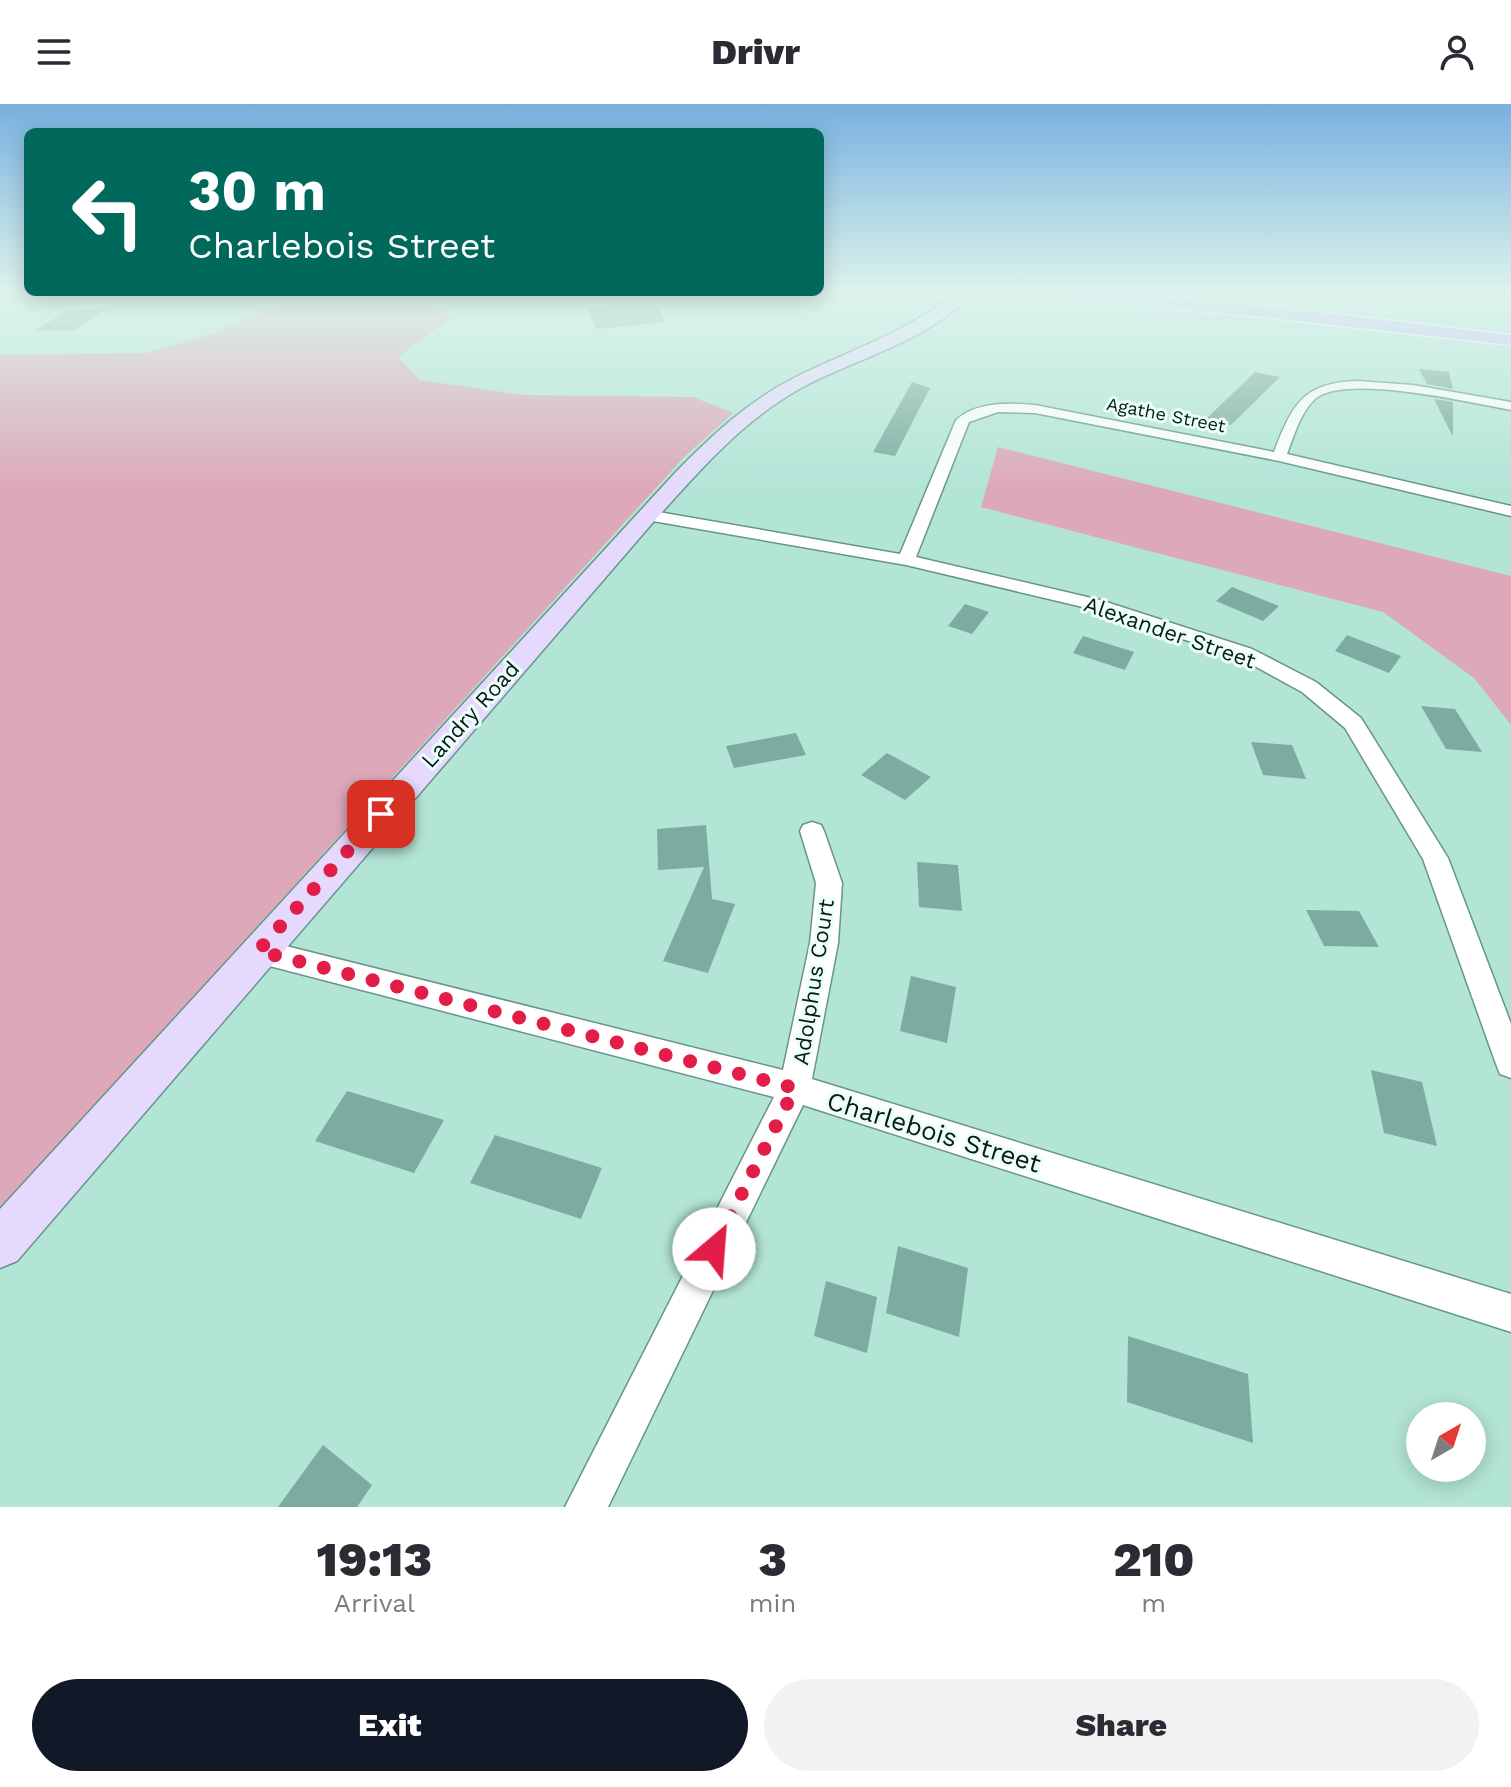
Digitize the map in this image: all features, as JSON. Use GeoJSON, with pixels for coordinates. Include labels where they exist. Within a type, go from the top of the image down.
{"type":"FeatureCollection","features":[{"type":"Feature","properties":{"kind":"main road","name":"Landry Road"},"geometry":{"type":"LineString","coordinates":[[0,1244],[647,515],[727,433],[761,406],[797,383],[855,357]]}},
{"type":"Feature","properties":{"kind":"street"},"geometry":{"type":"LineString","coordinates":[[1279,457],[1300,408],[1320,390],[1342,385],[1378,386],[1511,406]]}},
{"type":"Feature","properties":{"kind":"street","name":"Agathe Street"},"geometry":{"type":"LineString","coordinates":[[906,560],[963,420],[978,411],[1004,406],[1035,409],[1279,457],[1511,511]]}},
{"type":"Feature","properties":{"kind":"street","name":"Alexander Street"},"geometry":{"type":"LineString","coordinates":[[647,515],[906,560],[1093,604],[1245,653],[1309,687],[1353,723],[1435,858],[1511,1064]]}},
{"type":"Feature","properties":{"kind":"street","name":"Adolphus Court"},"geometry":{"type":"LineString","coordinates":[[586,1507],[795,1088],[824,943],[829,883],[812,831]]}},
{"type":"Feature","properties":{"kind":"street","name":"Charlebois Street"},"geometry":{"type":"LineString","coordinates":[[258,951],[795,1088],[1511,1313]]}},
{"type":"Feature","properties":{"kind":"shaded area"},"geometry":{"type":"Polygon","coordinates":[[[0,357],[398,357],[420,380],[522,395],[693,397],[733,413],[684,457],[0,1209],[0,357]]]}},
{"type":"Feature","properties":{"kind":"shaded area"},"geometry":{"type":"Polygon","coordinates":[[[998,447],[1511,576],[1511,725],[1474,678],[1383,612],[981,507],[998,447]]]}},
{"type":"Feature","properties":{"kind":"building"},"geometry":{"type":"Polygon","coordinates":[[[1419,369],[1449,372],[1453,389],[1427,384],[1419,369]]]}},
{"type":"Feature","properties":{"kind":"building"},"geometry":{"type":"Polygon","coordinates":[[[1255,372],[1280,377],[1231,425],[1205,420],[1255,372]]]}},
{"type":"Feature","properties":{"kind":"building"},"geometry":{"type":"Polygon","coordinates":[[[912,382],[930,388],[895,456],[873,452],[912,382]]]}},
{"type":"Feature","properties":{"kind":"building"},"geometry":{"type":"Polygon","coordinates":[[[1434,399],[1453,402],[1453,437],[1434,399]]]}},
{"type":"Feature","properties":{"kind":"building"},"geometry":{"type":"Polygon","coordinates":[[[1232,587],[1279,606],[1263,621],[1216,601],[1232,587]]]}},
{"type":"Feature","properties":{"kind":"building"},"geometry":{"type":"Polygon","coordinates":[[[965,604],[989,612],[972,634],[948,626],[965,604]]]}},
{"type":"Feature","properties":{"kind":"building"},"geometry":{"type":"Polygon","coordinates":[[[1347,635],[1401,656],[1389,673],[1335,651],[1347,635]]]}},
{"type":"Feature","properties":{"kind":"building"},"geometry":{"type":"Polygon","coordinates":[[[1083,636],[1134,652],[1125,670],[1073,653],[1083,636]]]}},
{"type":"Feature","properties":{"kind":"building"},"geometry":{"type":"Polygon","coordinates":[[[1421,706],[1455,709],[1482,752],[1446,749],[1421,706]]]}},
{"type":"Feature","properties":{"kind":"building"},"geometry":{"type":"Polygon","coordinates":[[[796,733],[806,755],[734,768],[726,746],[796,733]]]}},
{"type":"Feature","properties":{"kind":"building"},"geometry":{"type":"Polygon","coordinates":[[[1251,742],[1292,745],[1306,779],[1263,775],[1251,742]]]}},
{"type":"Feature","properties":{"kind":"building"},"geometry":{"type":"Polygon","coordinates":[[[887,753],[931,777],[905,800],[861,775],[887,753]]]}},
{"type":"Feature","properties":{"kind":"building"},"geometry":{"type":"Polygon","coordinates":[[[706,825],[712,899],[735,904],[708,973],[663,961],[704,867],[658,870],[657,829],[706,825]]]}},
{"type":"Feature","properties":{"kind":"building"},"geometry":{"type":"Polygon","coordinates":[[[917,862],[958,865],[962,911],[919,907],[917,862]]]}},
{"type":"Feature","properties":{"kind":"building"},"geometry":{"type":"Polygon","coordinates":[[[1306,910],[1359,911],[1379,947],[1324,946],[1306,910]]]}},
{"type":"Feature","properties":{"kind":"building"},"geometry":{"type":"Polygon","coordinates":[[[911,976],[956,987],[947,1043],[900,1031],[911,976]]]}},
{"type":"Feature","properties":{"kind":"building"},"geometry":{"type":"Polygon","coordinates":[[[1371,1070],[1422,1082],[1437,1146],[1384,1133],[1371,1070]]]}},
{"type":"Feature","properties":{"kind":"building"},"geometry":{"type":"Polygon","coordinates":[[[347,1091],[444,1120],[414,1173],[315,1141],[347,1091]]]}},
{"type":"Feature","properties":{"kind":"building"},"geometry":{"type":"Polygon","coordinates":[[[495,1135],[602,1168],[581,1219],[470,1183],[495,1135]]]}},
{"type":"Feature","properties":{"kind":"building"},"geometry":{"type":"Polygon","coordinates":[[[898,1246],[968,1268],[959,1337],[886,1313],[898,1246]]]}},
{"type":"Feature","properties":{"kind":"building"},"geometry":{"type":"Polygon","coordinates":[[[826,1281],[877,1297],[867,1353],[814,1336],[826,1281]]]}},
{"type":"Feature","properties":{"kind":"building"},"geometry":{"type":"Polygon","coordinates":[[[1128,1336],[1248,1374],[1253,1443],[1127,1402],[1128,1336]]]}},
{"type":"Feature","properties":{"kind":"building"},"geometry":{"type":"Polygon","coordinates":[[[323,1445],[372,1485],[357,1507],[278,1507],[323,1445]]]}},
{"type":"Feature","properties":{"kind":"route"},"geometry":{"type":"LineString","coordinates":[[381,814],[258,951],[795,1088],[714,1249]]}}]}
